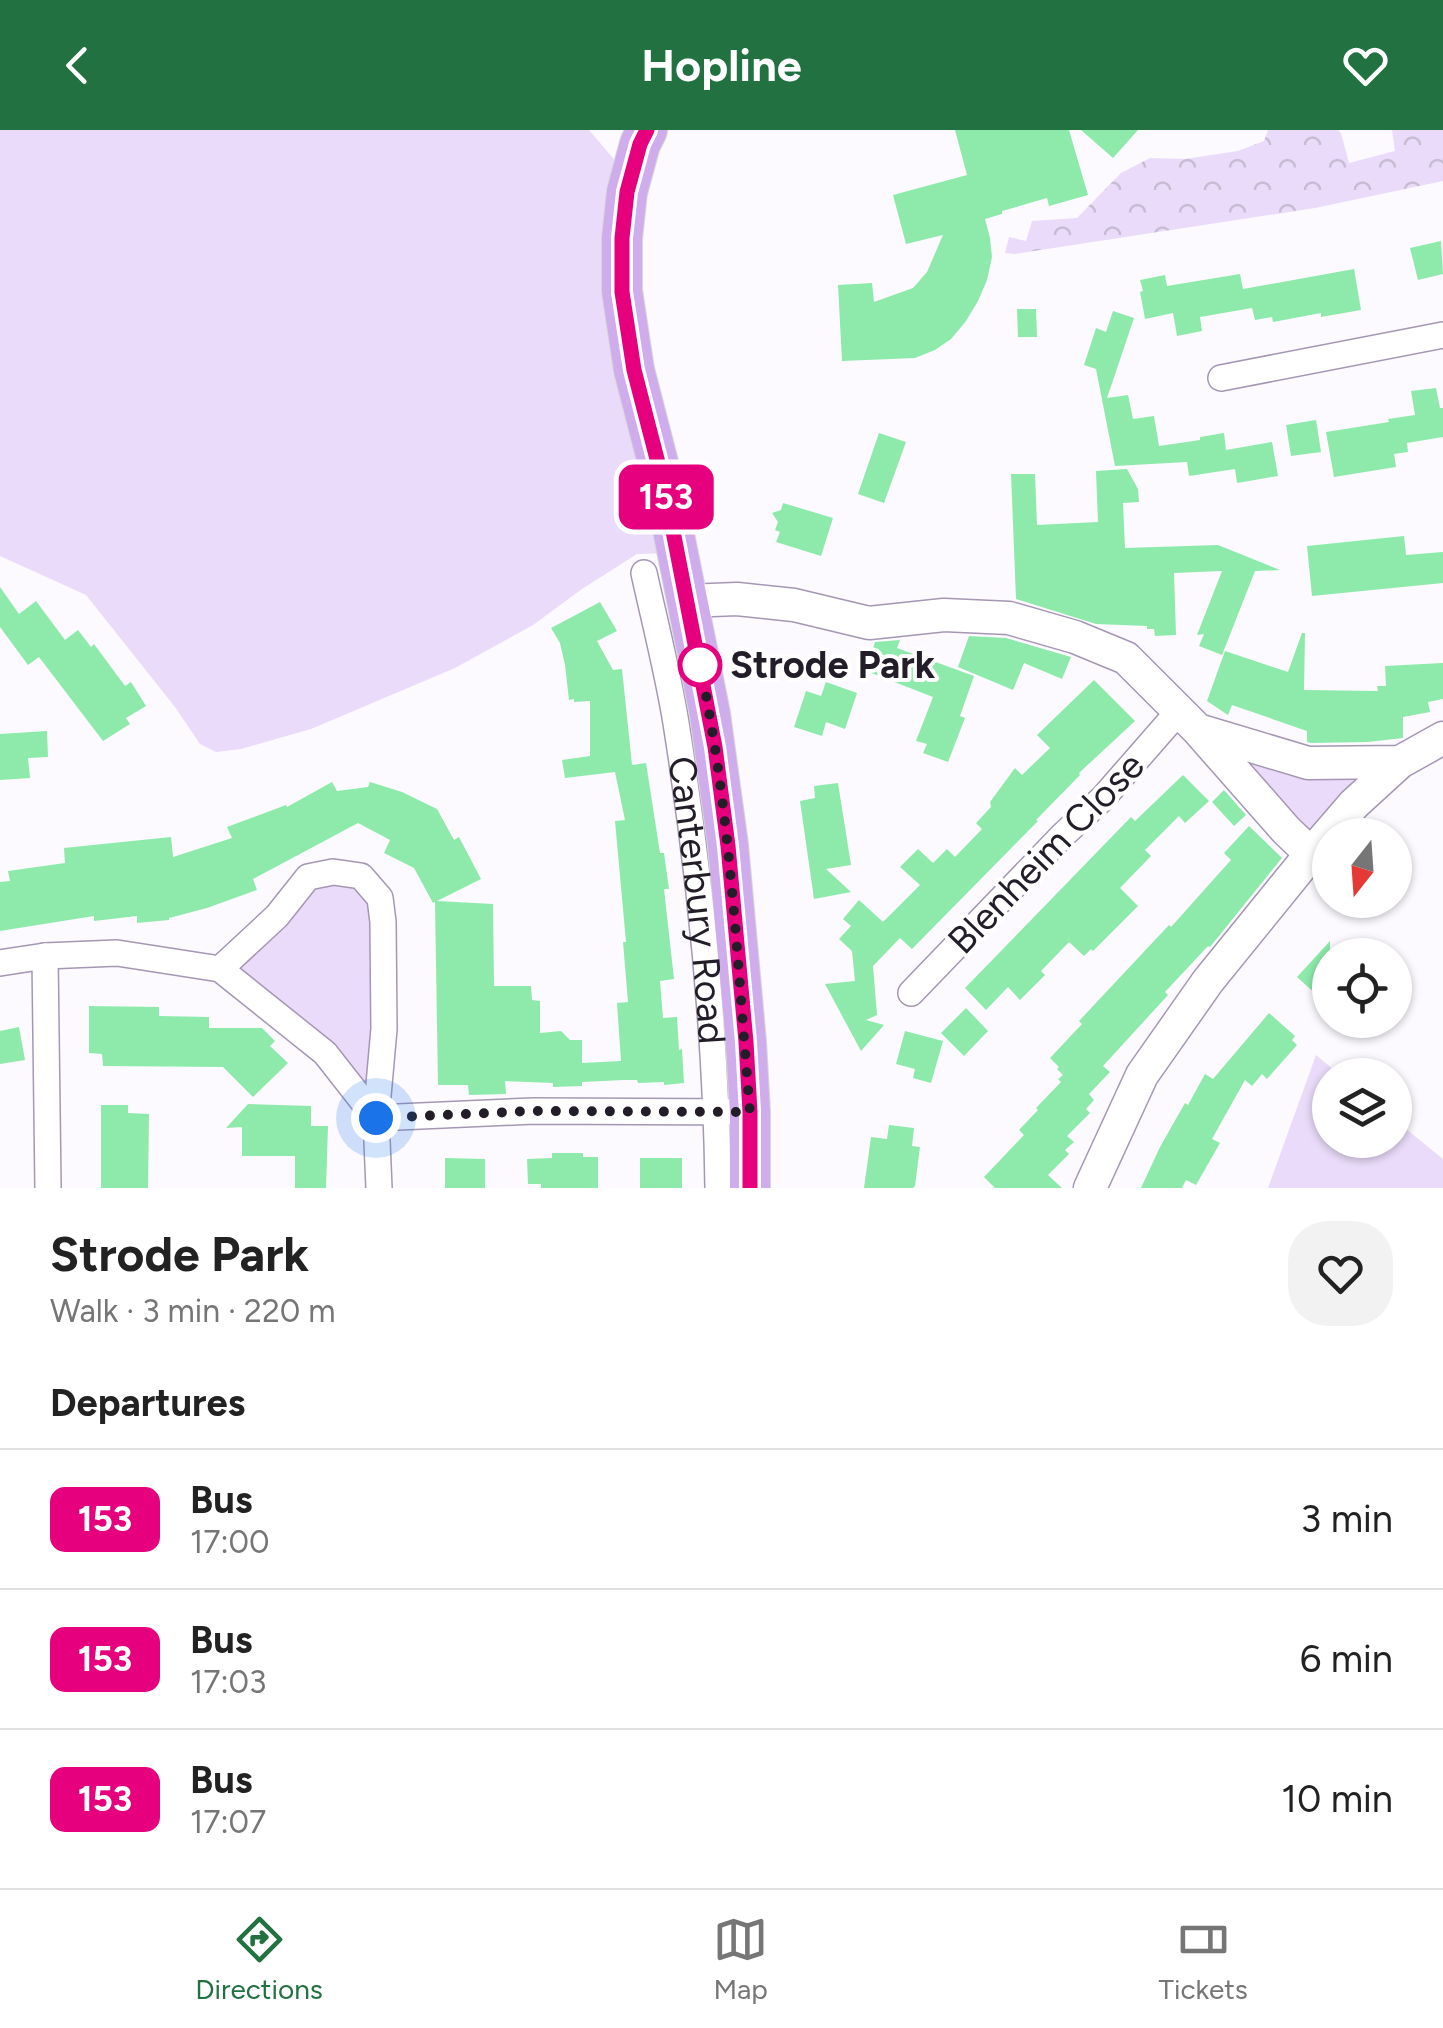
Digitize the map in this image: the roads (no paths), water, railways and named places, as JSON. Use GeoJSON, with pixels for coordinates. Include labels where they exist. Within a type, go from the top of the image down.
{"type":"FeatureCollection","features":[{"type":"Feature","properties":{"kind":"main road","name":"Canterbury Road"},"geometry":{"type":"LineString","coordinates":[[647,130],[627,192],[622,292],[634,370],[665,490],[658,613],[710,714],[728,846],[733,1112],[750,1188]]}},
{"type":"Feature","properties":{"kind":"street"},"geometry":{"type":"LineString","coordinates":[[1221,378],[1443,335]]}},
{"type":"Feature","properties":{"kind":"street","name":"Canterbury Road"},"geometry":{"type":"LineString","coordinates":[[644,573],[658,613]]}},
{"type":"Feature","properties":{"kind":"street"},"geometry":{"type":"LineString","coordinates":[[658,613],[737,599],[869,622],[944,615],[1010,618],[1075,637],[1126,658],[1189,720],[1311,854]]}},
{"type":"Feature","properties":{"kind":"street"},"geometry":{"type":"LineString","coordinates":[[1189,720],[1308,763],[1400,762]]}},
{"type":"Feature","properties":{"kind":"street","name":"Blenheim Close"},"geometry":{"type":"LineString","coordinates":[[911,993],[1063,835],[1189,720]]}},
{"type":"Feature","properties":{"kind":"street"},"geometry":{"type":"LineString","coordinates":[[1090,1188],[1142,1074],[1208,981],[1354,804],[1400,762],[1443,738]]}},
{"type":"Feature","properties":{"kind":"street"},"geometry":{"type":"LineString","coordinates":[[220,969],[278,916],[308,877],[333,872],[361,876],[380,898],[384,1030],[376,1118],[378,1188]]}},
{"type":"Feature","properties":{"kind":"street"},"geometry":{"type":"LineString","coordinates":[[0,963],[45,956],[117,953],[220,969],[325,1054],[376,1118]]}},
{"type":"Feature","properties":{"kind":"street"},"geometry":{"type":"LineString","coordinates":[[45,956],[48,1188]]}},
{"type":"Feature","properties":{"kind":"street"},"geometry":{"type":"LineString","coordinates":[[376,1118],[533,1111],[733,1112]]}},
{"type":"Feature","properties":{"kind":"street","name":"Canterbury Road"},"geometry":{"type":"LineString","coordinates":[[718,1188],[733,1112]]}},
{"type":"Feature","properties":{"kind":"place","name":"Strode Park"},"geometry":{"type":"Point","coordinates":[700,665]}}]}
